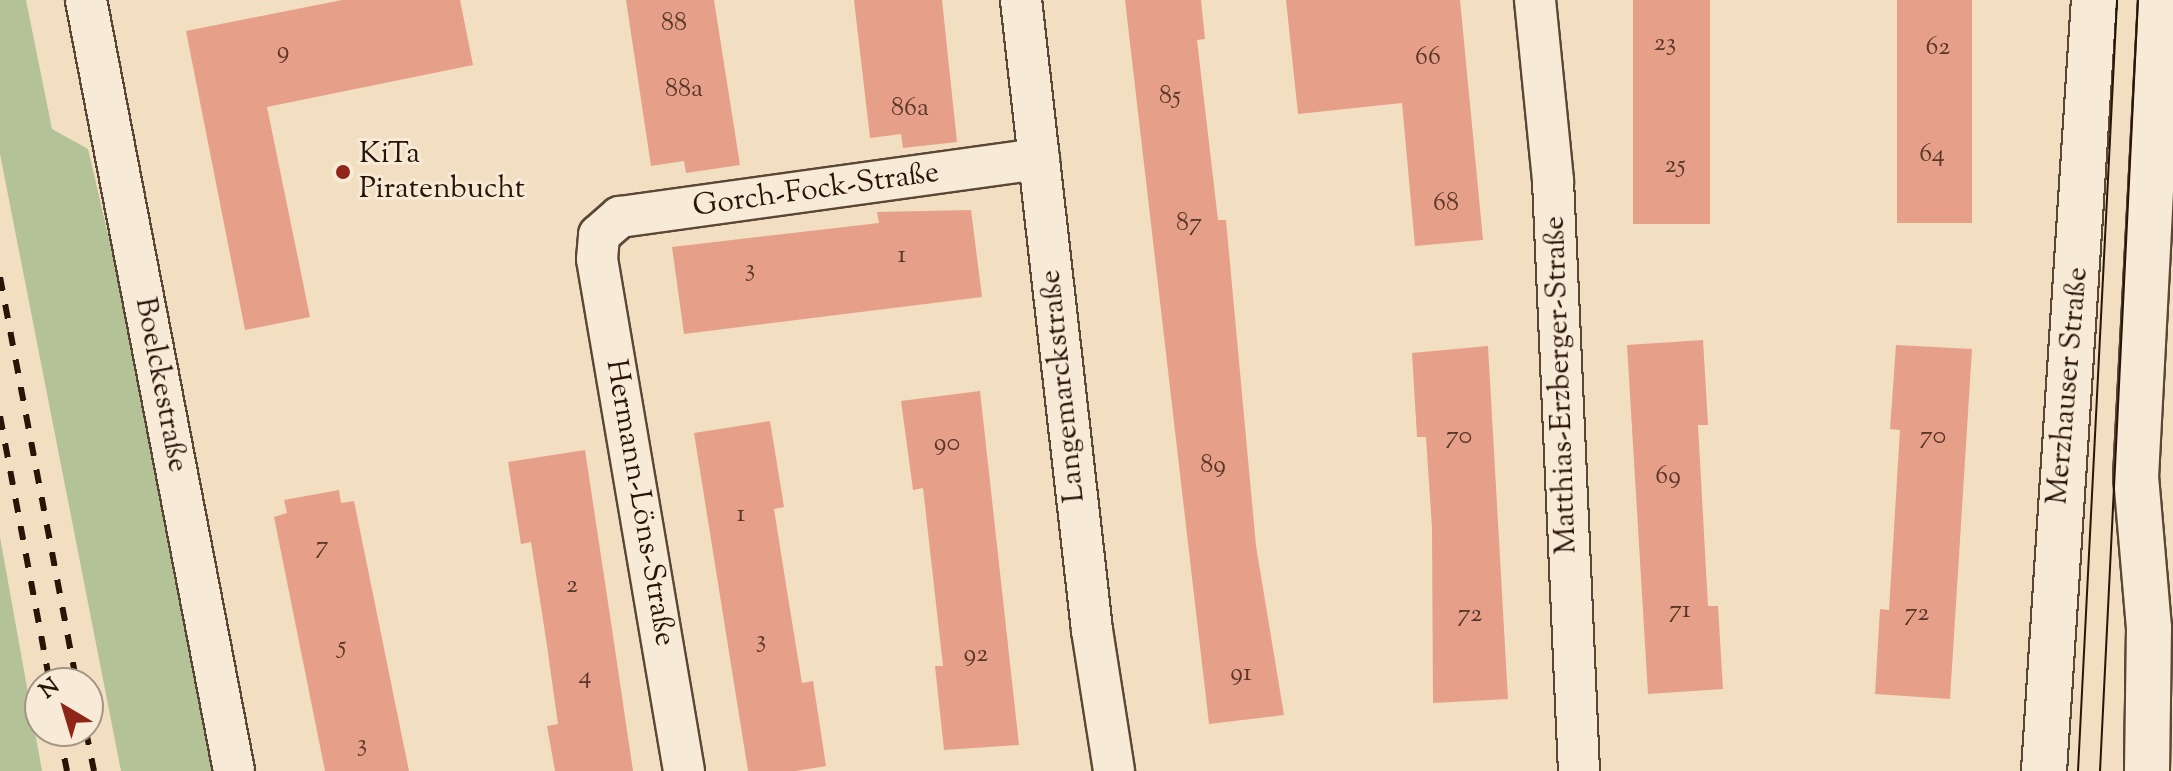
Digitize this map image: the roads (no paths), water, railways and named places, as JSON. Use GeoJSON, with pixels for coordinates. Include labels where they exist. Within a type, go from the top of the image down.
{"type":"FeatureCollection","features":[{"type":"Feature","properties":{"kind":"main road","name":"Merzhauser Straße"},"geometry":{"type":"LineString","coordinates":[[2044,771],[2094,0]]}},
{"type":"Feature","properties":{"kind":"main road"},"geometry":{"type":"LineString","coordinates":[[2147,771],[2149,628],[2136,477],[2161,0]]}},
{"type":"Feature","properties":{"kind":"street","name":"Boelckestraße"},"geometry":{"type":"LineString","coordinates":[[86,0],[234,771]]}},
{"type":"Feature","properties":{"kind":"street","name":"Langemarckstraße"},"geometry":{"type":"LineString","coordinates":[[1021,0],[1092,630],[1114,771]]}},
{"type":"Feature","properties":{"kind":"street","name":"Matthias-Erzberger-Straße"},"geometry":{"type":"LineString","coordinates":[[1535,0],[1553,181],[1579,771]]}},
{"type":"Feature","properties":{"kind":"street","name":"Gorch-Fock-Straße"},"geometry":{"type":"LineString","coordinates":[[599,235],[620,217],[1039,159]]}},
{"type":"Feature","properties":{"kind":"street","name":"Hermann-Löns-Straße"},"geometry":{"type":"LineString","coordinates":[[599,235],[597,259],[684,771]]}},
{"type":"Feature","properties":{"kind":"tram line"},"geometry":{"type":"LineString","coordinates":[[2078,771],[2117,0]]}},
{"type":"Feature","properties":{"kind":"tram line"},"geometry":{"type":"LineString","coordinates":[[2100,771],[2138,0]]}},
{"type":"Feature","properties":{"kind":"railway"},"geometry":{"type":"LineString","coordinates":[[0,277],[74,667]]}},
{"type":"Feature","properties":{"kind":"railway"},"geometry":{"type":"LineString","coordinates":[[0,416],[47,667]]}},
{"type":"Feature","properties":{"kind":"railway"},"geometry":{"type":"LineString","coordinates":[[62,747],[67,771]]}},
{"type":"Feature","properties":{"kind":"railway"},"geometry":{"type":"LineString","coordinates":[[89,747],[94,771]]}},
{"type":"Feature","properties":{"kind":"place","name":"KiTa Piratenbucht"},"geometry":{"type":"Point","coordinates":[343,172]}}]}
